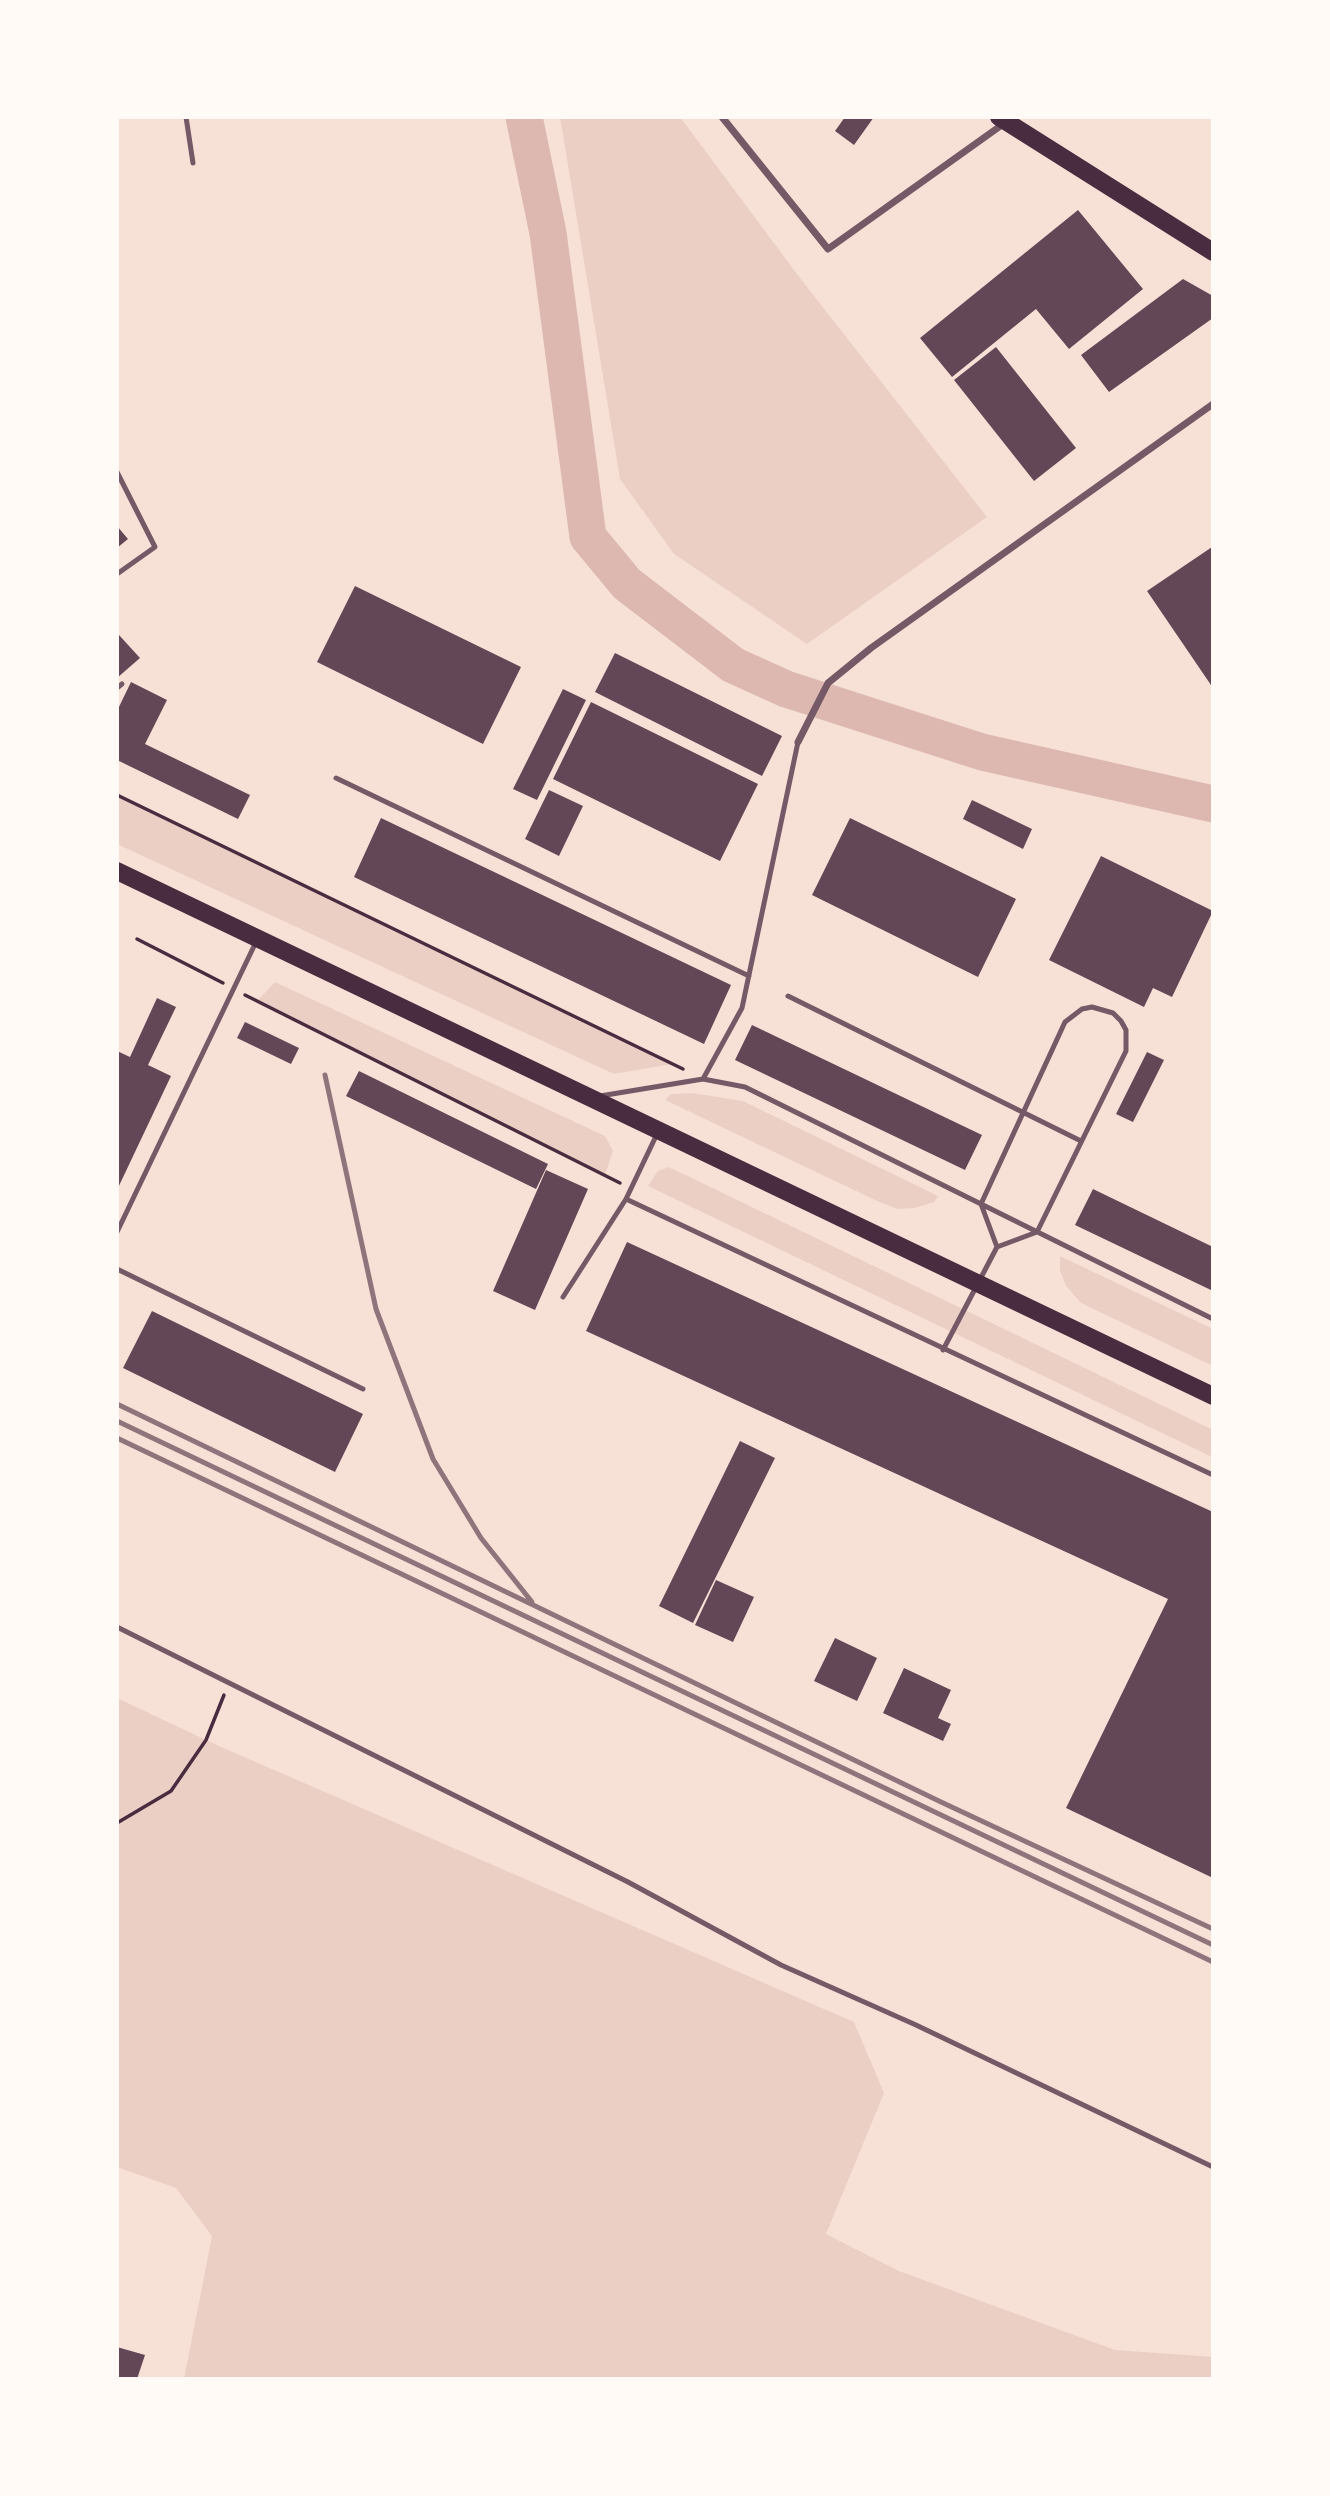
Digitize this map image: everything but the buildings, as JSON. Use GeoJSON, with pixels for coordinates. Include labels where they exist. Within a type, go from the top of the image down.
{"type":"FeatureCollection","features":[{"type":"Feature","properties":{"kind":"main road"},"geometry":{"type":"LineString","coordinates":[[1006,119],[1213,252]]}},
{"type":"Feature","properties":{"kind":"main road"},"geometry":{"type":"LineString","coordinates":[[117,871],[1213,1396]]}},
{"type":"Feature","properties":{"kind":"street"},"geometry":{"type":"LineString","coordinates":[[722,117],[828,249],[1006,119]]}},
{"type":"Feature","properties":{"kind":"street"},"geometry":{"type":"LineString","coordinates":[[798,742],[828,683],[871,648],[1213,404]]}},
{"type":"Feature","properties":{"kind":"lane"},"geometry":{"type":"LineString","coordinates":[[186,117],[193,163]]}},
{"type":"Feature","properties":{"kind":"lane"},"geometry":{"type":"LineString","coordinates":[[117,472],[155,547],[117,573]]}},
{"type":"Feature","properties":{"kind":"lane"},"geometry":{"type":"LineString","coordinates":[[704,1079],[742,1008],[798,742]]}},
{"type":"Feature","properties":{"kind":"lane"},"geometry":{"type":"LineString","coordinates":[[336,778],[749,976]]}},
{"type":"Feature","properties":{"kind":"lane"},"geometry":{"type":"LineString","coordinates":[[117,1232],[258,940]]}},
{"type":"Feature","properties":{"kind":"lane"},"geometry":{"type":"LineString","coordinates":[[788,996],[1082,1141]]}},
{"type":"Feature","properties":{"kind":"lane"},"geometry":{"type":"LineString","coordinates":[[943,1350],[997,1247],[1037,1232],[1126,1051],[1126,1030],[1113,1013],[1093,1007],[1082,1009],[1065,1022],[981,1204],[997,1247]]}},
{"type":"Feature","properties":{"kind":"lane"},"geometry":{"type":"LineString","coordinates":[[589,1098],[704,1079],[745,1087],[1213,1319]]}},
{"type":"Feature","properties":{"kind":"lane"},"geometry":{"type":"LineString","coordinates":[[563,1297],[626,1199],[659,1131]]}},
{"type":"Feature","properties":{"kind":"lane"},"geometry":{"type":"LineString","coordinates":[[626,1199],[1213,1475]]}},
{"type":"Feature","properties":{"kind":"lane"},"geometry":{"type":"LineString","coordinates":[[117,1269],[363,1389]]}},
{"type":"Feature","properties":{"kind":"lane"},"geometry":{"type":"LineString","coordinates":[[117,1627],[230,1681],[450,1796],[628,1882],[781,1965],[916,2025],[1213,2167]]}},
{"type":"Feature","properties":{"kind":"path"},"geometry":{"type":"LineString","coordinates":[[117,795],[704,1079]]}},
{"type":"Feature","properties":{"kind":"path"},"geometry":{"type":"LineString","coordinates":[[137,939],[631,1189]]}},
{"type":"Feature","properties":{"kind":"path"},"geometry":{"type":"LineString","coordinates":[[117,1823],[171,1791],[206,1740],[230,1681]]}},
{"type":"Feature","properties":{"kind":"shaded area"},"geometry":{"type":"Polygon","coordinates":[[[560,117],[680,117],[800,278],[987,517],[807,644],[674,554],[620,479],[560,117]]]}},
{"type":"Feature","properties":{"kind":"shaded area"},"geometry":{"type":"Polygon","coordinates":[[[117,795],[672,1064],[614,1074],[117,844],[117,795]]]}},
{"type":"Feature","properties":{"kind":"shaded area"},"geometry":{"type":"Polygon","coordinates":[[[275,982],[605,1136],[613,1151],[605,1175],[257,1001],[275,982]]]}},
{"type":"Feature","properties":{"kind":"shaded area"},"geometry":{"type":"Polygon","coordinates":[[[692,1093],[743,1101],[938,1196],[934,1202],[915,1208],[898,1209],[877,1201],[665,1100],[671,1094],[692,1093]]]}},
{"type":"Feature","properties":{"kind":"shaded area"},"geometry":{"type":"Polygon","coordinates":[[[669,1167],[1213,1430],[1212,1457],[648,1186],[658,1171],[669,1167]]]}},
{"type":"Feature","properties":{"kind":"shaded area"},"geometry":{"type":"Polygon","coordinates":[[[1060,1256],[1213,1329],[1213,1366],[1081,1303],[1066,1286],[1060,1270],[1060,1256]]]}},
{"type":"Feature","properties":{"kind":"shaded area"},"geometry":{"type":"Polygon","coordinates":[[[117,1698],[219,1746],[854,2022],[884,2093],[826,2234],[899,2271],[1115,2350],[1213,2357],[1213,2379],[184,2379],[212,2236],[176,2188],[117,2167],[117,1698]]]}},
{"type":"Feature","properties":{"kind":"waterway"},"geometry":{"type":"LineString","coordinates":[[524,117],[548,233],[588,537],[627,584],[733,665],[786,689],[982,752],[1213,804]]}},
{"type":"Feature","properties":{"kind":"railway"},"geometry":{"type":"LineString","coordinates":[[325,1075],[376,1309],[433,1459],[481,1538],[532,1602]]}},
{"type":"Feature","properties":{"kind":"railway"},"geometry":{"type":"LineString","coordinates":[[117,1404],[941,1802],[1213,1929]]}},
{"type":"Feature","properties":{"kind":"railway"},"geometry":{"type":"LineString","coordinates":[[117,1421],[1213,1945]]}},
{"type":"Feature","properties":{"kind":"railway"},"geometry":{"type":"LineString","coordinates":[[117,1438],[1213,1962]]}}]}
